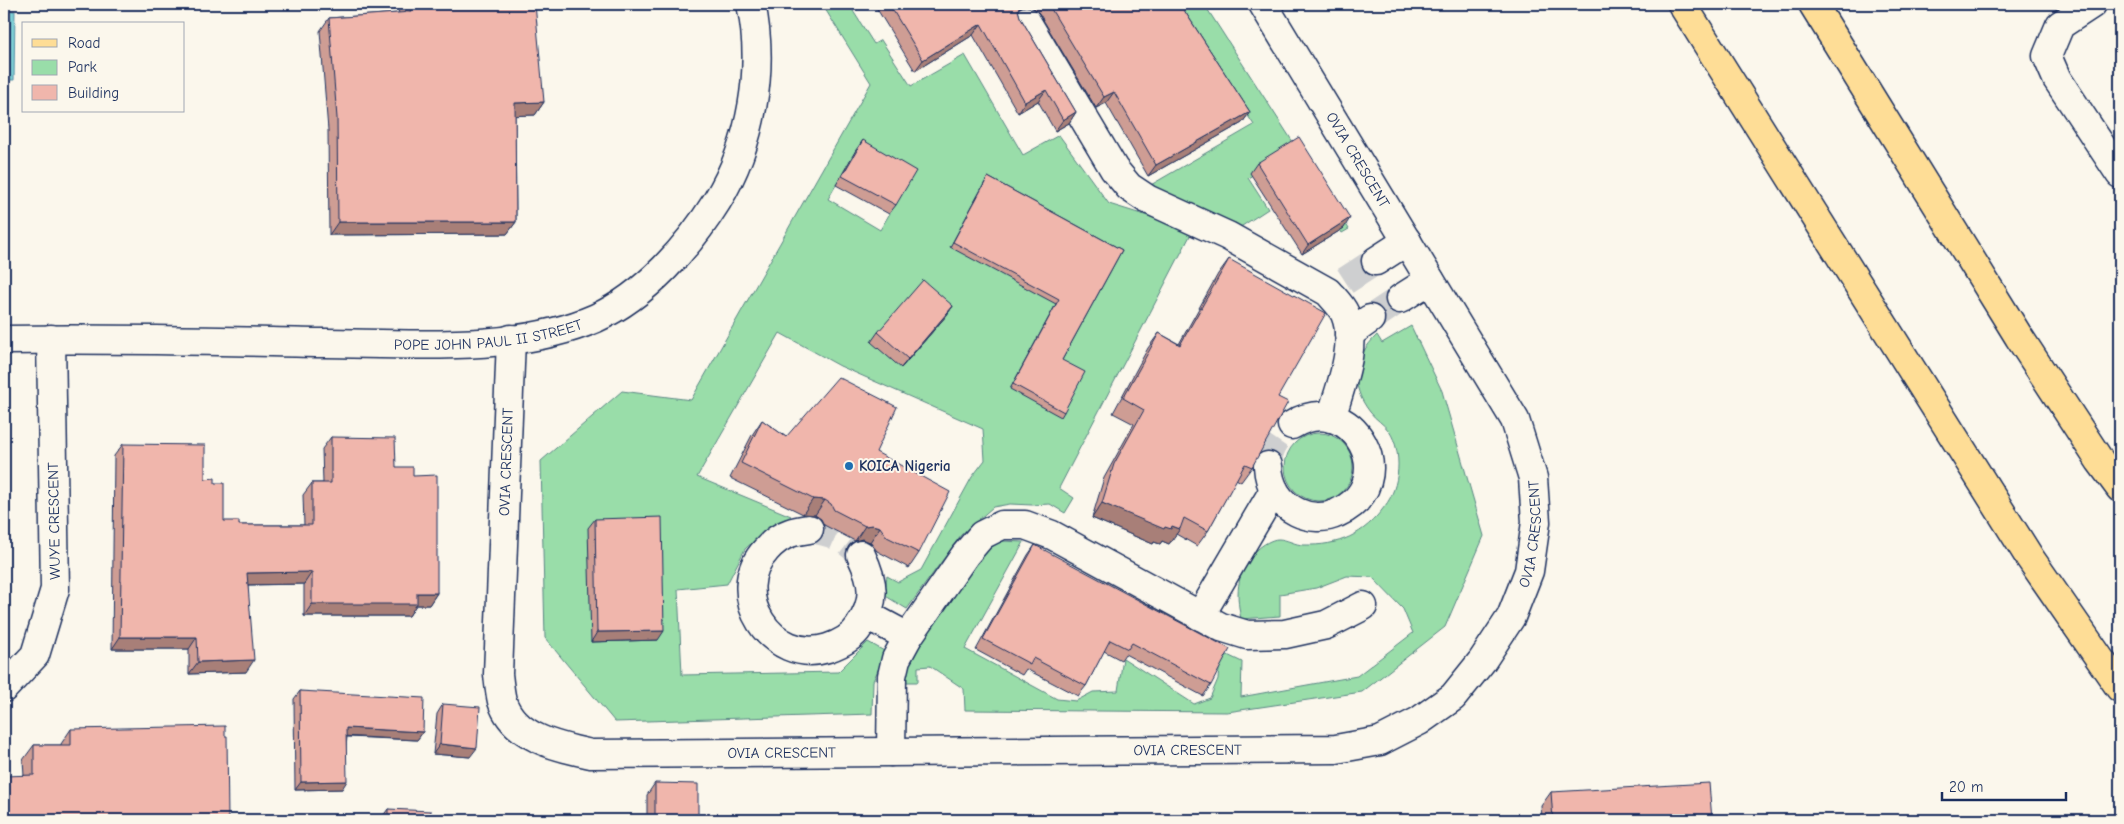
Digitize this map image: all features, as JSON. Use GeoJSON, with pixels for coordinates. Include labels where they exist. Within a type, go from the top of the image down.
{"type":"FeatureCollection","features":[{"type":"Feature","properties":{"kind":"main road"},"geometry":{"type":"LineString","coordinates":[[1682,4],[2025,549],[2120,688]]}},
{"type":"Feature","properties":{"kind":"main road"},"geometry":{"type":"LineString","coordinates":[[1813,4],[2019,337],[2100,461],[2120,488]]}},
{"type":"Feature","properties":{"kind":"street","name":"POPE JOHN PAUL II STREET"},"geometry":{"type":"LineString","coordinates":[[4,340],[456,344],[558,332],[598,317],[639,290],[669,264],[702,224],[730,180],[748,130],[756,68],[757,30],[751,4]]}},
{"type":"Feature","properties":{"kind":"street","name":"OVIA CRESCENT"},"geometry":{"type":"LineString","coordinates":[[511,339],[498,674],[502,702],[513,722],[531,734],[556,746],[591,754],[1336,749],[1380,741],[1419,721],[1453,697],[1482,661],[1511,617],[1530,571],[1536,522],[1533,478],[1515,420],[1263,4]]}},
{"type":"Feature","properties":{"kind":"street"},"geometry":{"type":"LineString","coordinates":[[2092,4],[2060,24],[2047,56],[2057,79],[2120,174]]}},
{"type":"Feature","properties":{"kind":"street"},"geometry":{"type":"LineString","coordinates":[[1026,21],[1114,169],[1130,187],[1147,199],[1337,286],[1344,312],[1359,327],[1346,365],[1332,418]]}},
{"type":"Feature","properties":{"kind":"street"},"geometry":{"type":"LineString","coordinates":[[1376,260],[1407,241]]}},
{"type":"Feature","properties":{"kind":"street"},"geometry":{"type":"LineString","coordinates":[[1400,299],[1430,280]]}},
{"type":"Feature","properties":{"kind":"street","name":"WUYE CRESCENT"},"geometry":{"type":"LineString","coordinates":[[4,688],[35,655],[55,589],[51,339]]}},
{"type":"Feature","properties":{"kind":"street"},"geometry":{"type":"LineString","coordinates":[[1200,616],[1271,478],[1283,504],[1298,513],[1314,517],[1330,516],[1346,509],[1359,498],[1366,484],[1370,467],[1367,451],[1359,436],[1347,425],[1332,418],[1315,416],[1299,420],[1292,425]]}},
{"type":"Feature","properties":{"kind":"street"},"geometry":{"type":"LineString","coordinates":[[891,752],[892,676],[896,659],[908,637],[965,555],[982,535],[1002,526],[1025,525],[1052,535],[1221,627],[1247,636],[1285,634],[1326,624],[1363,606]]}},
{"type":"Feature","properties":{"kind":"street"},"geometry":{"type":"LineString","coordinates":[[809,529],[790,533],[773,542],[760,556],[752,574],[750,594],[754,613],[764,630],[779,642],[798,650],[820,651],[839,644],[856,632],[867,615],[872,594],[870,574],[861,556]]}},
{"type":"Feature","properties":{"kind":"street"},"geometry":{"type":"LineString","coordinates":[[867,615],[908,637]]}},
{"type":"Feature","properties":{"kind":"green space"},"geometry":{"type":"Polygon","coordinates":[[[822,4],[862,4],[853,11],[874,44],[881,40],[911,86],[965,55],[1023,155],[1059,135],[1109,204],[1193,230],[1059,488],[1074,498],[1065,513],[1050,504],[1010,504],[993,507],[961,535],[907,609],[884,595],[887,576],[898,582],[921,570],[972,477],[985,460],[983,429],[840,366],[780,333],[697,477],[791,516],[763,533],[745,549],[727,584],[678,589],[682,675],[838,672],[868,642],[886,652],[873,681],[872,714],[615,722],[545,638],[541,461],[622,391],[691,400],[871,83],[822,4]],[[856,150],[828,199],[880,230],[909,181],[856,150]]]}},
{"type":"Feature","properties":{"kind":"green space"},"geometry":{"type":"Polygon","coordinates":[[[1175,4],[1204,4],[1349,229],[1342,233],[1290,151],[1248,178],[1268,209],[1239,228],[1149,186],[1254,125],[1175,4]]]}},
{"type":"Feature","properties":{"kind":"green space"},"geometry":{"type":"Polygon","coordinates":[[[1411,326],[1442,391],[1484,536],[1445,627],[1362,692],[1227,712],[965,710],[964,689],[930,666],[918,667],[918,682],[904,682],[905,661],[978,556],[1001,541],[1024,542],[965,649],[1057,699],[1076,701],[1093,692],[1118,691],[1123,658],[1194,704],[1210,698],[1218,679],[1221,652],[1242,662],[1241,697],[1357,676],[1413,633],[1403,609],[1372,577],[1347,576],[1316,588],[1280,594],[1280,616],[1241,619],[1238,599],[1239,581],[1251,557],[1267,542],[1278,539],[1301,545],[1317,545],[1339,541],[1359,531],[1377,516],[1385,506],[1397,479],[1398,459],[1396,449],[1389,431],[1372,415],[1363,402],[1357,382],[1357,372],[1363,353],[1377,335],[1382,343],[1411,326]]]}},
{"type":"Feature","properties":{"kind":"green space"},"geometry":{"type":"Polygon","coordinates":[[[1319,433],[1332,436],[1343,443],[1350,454],[1353,467],[1350,480],[1343,491],[1332,498],[1319,501],[1306,498],[1295,491],[1288,480],[1285,467],[1288,454],[1295,443],[1306,436],[1319,433]]]}},
{"type":"Feature","properties":{"kind":"green space"},"geometry":{"type":"Polygon","coordinates":[[[1099,817],[1234,817],[1233,820],[1099,820],[1099,817]]]}},
{"type":"Feature","properties":{"kind":"water"},"geometry":{"type":"Polygon","coordinates":[[[4,10],[15,11],[14,80],[4,80],[4,10]]]}},
{"type":"Feature","properties":{"kind":"building"},"geometry":{"type":"Polygon","coordinates":[[[409,4],[490,4],[490,6],[535,4],[544,102],[515,103],[516,222],[338,222],[337,118],[329,18],[411,12],[409,4]]]}},
{"type":"Feature","properties":{"kind":"building"},"geometry":{"type":"Polygon","coordinates":[[[889,4],[1020,4],[1018,10],[1020,17],[1076,112],[1063,120],[1046,90],[1025,102],[981,24],[923,60],[889,4]]]}},
{"type":"Feature","properties":{"kind":"building"},"geometry":{"type":"Polygon","coordinates":[[[1048,4],[1180,4],[1250,112],[1156,165],[1114,92],[1104,97],[1048,4]]]}},
{"type":"Feature","properties":{"kind":"building"},"geometry":{"type":"Polygon","coordinates":[[[1299,137],[1350,218],[1308,245],[1257,163],[1299,137]]]}},
{"type":"Feature","properties":{"kind":"building"},"geometry":{"type":"Polygon","coordinates":[[[863,140],[916,171],[896,205],[842,176],[863,140]]]}},
{"type":"Feature","properties":{"kind":"building"},"geometry":{"type":"Polygon","coordinates":[[[988,177],[1122,250],[1062,360],[1085,372],[1064,412],[1013,384],[1059,299],[953,242],[988,177]]]}},
{"type":"Feature","properties":{"kind":"building"},"geometry":{"type":"Polygon","coordinates":[[[1229,259],[1326,313],[1278,397],[1288,402],[1252,467],[1245,464],[1208,531],[1184,518],[1180,529],[1172,526],[1171,529],[1165,527],[1164,529],[1102,503],[1114,464],[1144,410],[1123,398],[1159,333],[1180,345],[1229,259]]]}},
{"type":"Feature","properties":{"kind":"building"},"geometry":{"type":"Polygon","coordinates":[[[923,280],[953,306],[908,359],[878,332],[923,280]]]}},
{"type":"Feature","properties":{"kind":"building","name":"KOICA Nigeria"},"geometry":{"type":"Polygon","coordinates":[[[838,377],[897,407],[876,452],[950,492],[919,553],[887,537],[880,527],[865,526],[834,510],[831,504],[825,500],[813,499],[741,463],[762,420],[786,437],[838,377]]]}},
{"type":"Feature","properties":{"kind":"building"},"geometry":{"type":"Polygon","coordinates":[[[331,437],[395,438],[396,467],[413,467],[413,476],[437,475],[437,593],[417,593],[417,604],[312,604],[312,572],[247,573],[254,660],[198,662],[197,637],[120,637],[123,444],[205,445],[205,479],[215,478],[215,483],[224,483],[224,521],[239,521],[239,525],[312,525],[312,483],[331,483],[331,437]]]}},
{"type":"Feature","properties":{"kind":"building"},"geometry":{"type":"Polygon","coordinates":[[[662,517],[664,631],[597,632],[595,519],[662,517]]]}},
{"type":"Feature","properties":{"kind":"building"},"geometry":{"type":"Polygon","coordinates":[[[1035,545],[1230,649],[1211,685],[1132,643],[1128,649],[1110,640],[1086,686],[1033,658],[1030,664],[983,639],[1035,545]]]}},
{"type":"Feature","properties":{"kind":"building"},"geometry":{"type":"Polygon","coordinates":[[[300,691],[424,698],[423,732],[346,728],[347,781],[301,782],[300,691]]]}},
{"type":"Feature","properties":{"kind":"building"},"geometry":{"type":"Polygon","coordinates":[[[443,704],[480,707],[477,748],[440,744],[443,704]]]}},
{"type":"Feature","properties":{"kind":"building"},"geometry":{"type":"Polygon","coordinates":[[[225,726],[225,736],[227,736],[228,820],[4,820],[4,776],[34,775],[34,745],[71,745],[71,729],[225,726]]]}},
{"type":"Feature","properties":{"kind":"building"},"geometry":{"type":"Polygon","coordinates":[[[655,783],[698,784],[698,820],[655,820],[655,783]]]}},
{"type":"Feature","properties":{"kind":"building"},"geometry":{"type":"Polygon","coordinates":[[[1709,783],[1712,820],[1553,820],[1551,792],[1709,783]]]}},
{"type":"Feature","properties":{"kind":"building"},"geometry":{"type":"Polygon","coordinates":[[[388,809],[431,811],[430,820],[388,820],[388,809]]]}},
{"type":"Feature","properties":{"kind":"tunnel"},"geometry":{"type":"LineString","coordinates":[[1345,281],[1376,261]]}},
{"type":"Feature","properties":{"kind":"tunnel"},"geometry":{"type":"LineString","coordinates":[[1370,319],[1400,299]]}},
{"type":"Feature","properties":{"kind":"tunnel"},"geometry":{"type":"LineString","coordinates":[[1268,466],[1274,442],[1292,425]]}},
{"type":"Feature","properties":{"kind":"tunnel"},"geometry":{"type":"LineString","coordinates":[[809,529],[838,537],[861,555]]}},
{"type":"Feature","properties":{"kind":"place","name":"KOICA Nigeria"},"geometry":{"type":"Point","coordinates":[849,466]}}]}
